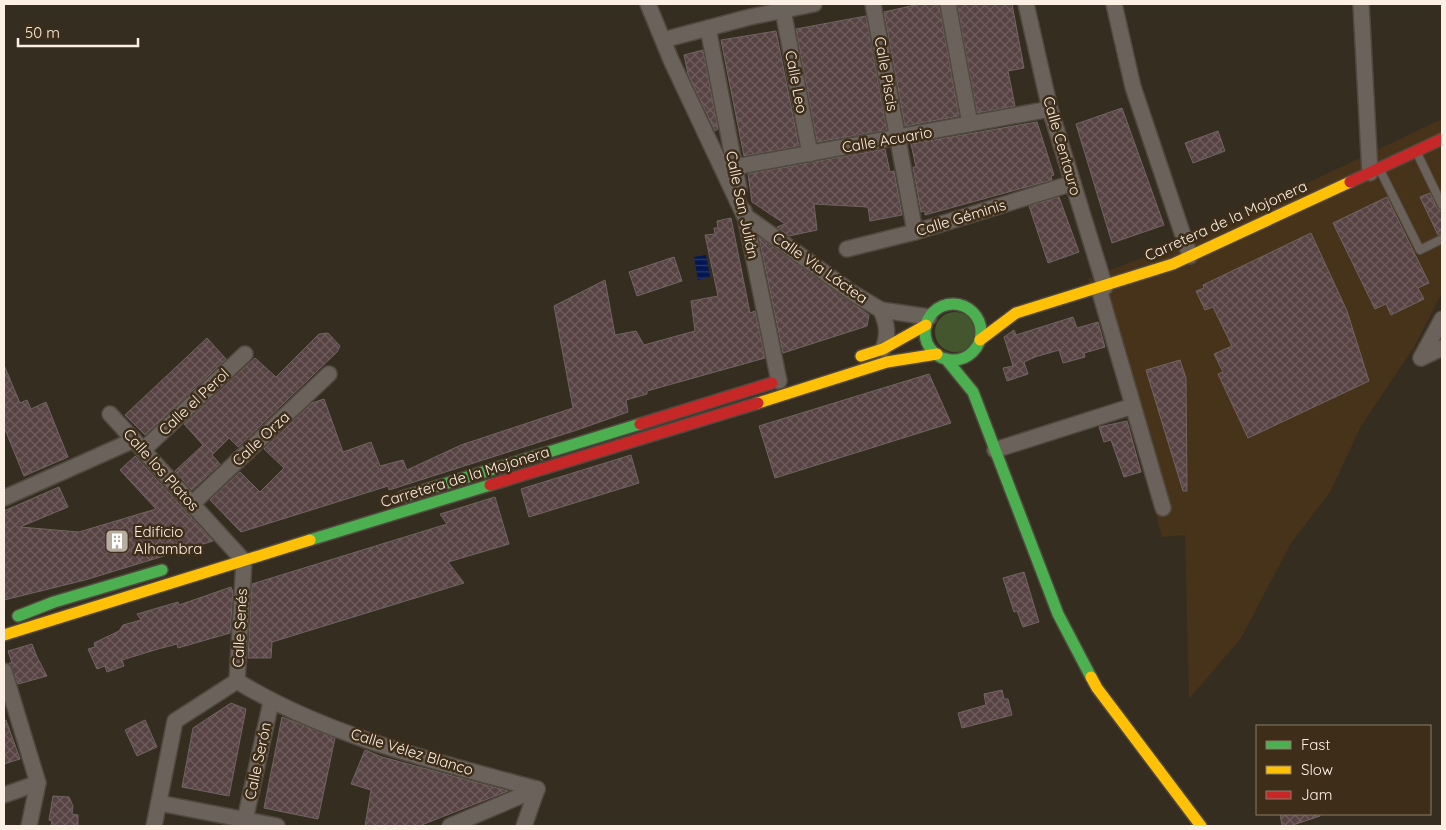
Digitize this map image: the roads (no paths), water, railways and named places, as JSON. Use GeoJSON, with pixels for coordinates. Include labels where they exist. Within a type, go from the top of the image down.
{"type":"FeatureCollection","features":[{"type":"Feature","properties":{"kind":"street"},"geometry":{"type":"LineString","coordinates":[[648,4],[663,40],[728,168]]}},
{"type":"Feature","properties":{"kind":"street"},"geometry":{"type":"LineString","coordinates":[[663,40],[814,4]]}},
{"type":"Feature","properties":{"kind":"street","name":"Calle Piscis"},"geometry":{"type":"LineString","coordinates":[[873,4],[915,232]]}},
{"type":"Feature","properties":{"kind":"street"},"geometry":{"type":"LineString","coordinates":[[948,4],[970,124]]}},
{"type":"Feature","properties":{"kind":"street","name":"Calle Centauro"},"geometry":{"type":"LineString","coordinates":[[1026,4],[1050,109],[1073,183],[1133,406],[1163,508]]}},
{"type":"Feature","properties":{"kind":"street"},"geometry":{"type":"LineString","coordinates":[[1114,4],[1133,87],[1190,256]]}},
{"type":"Feature","properties":{"kind":"street"},"geometry":{"type":"LineString","coordinates":[[1361,4],[1374,171]]}},
{"type":"Feature","properties":{"kind":"street","name":"Calle Leo"},"geometry":{"type":"LineString","coordinates":[[783,10],[810,154]]}},
{"type":"Feature","properties":{"kind":"street","name":"Calle San Julián"},"geometry":{"type":"LineString","coordinates":[[708,28],[728,168],[744,215],[784,380]]}},
{"type":"Feature","properties":{"kind":"street","name":"Calle Acuario"},"geometry":{"type":"LineString","coordinates":[[728,168],[1050,109]]}},
{"type":"Feature","properties":{"kind":"street","name":"Carretera de la Mojonera"},"geometry":{"type":"LineString","coordinates":[[971,310],[1016,313],[1102,288],[1190,256],[1442,139]]}},
{"type":"Feature","properties":{"kind":"street","name":"Calle Géminis"},"geometry":{"type":"LineString","coordinates":[[847,249],[915,232],[1073,183]]}},
{"type":"Feature","properties":{"kind":"street","name":"Calle Vía Láctea"},"geometry":{"type":"LineString","coordinates":[[744,215],[854,294],[881,310],[928,321]]}},
{"type":"Feature","properties":{"kind":"street"},"geometry":{"type":"LineString","coordinates":[[845,361],[883,349],[928,321],[938,308],[946,304],[955,304],[971,310],[980,323],[973,392]]}},
{"type":"Feature","properties":{"kind":"street"},"geometry":{"type":"LineString","coordinates":[[881,310],[887,325],[888,338],[883,349]]}},
{"type":"Feature","properties":{"kind":"street","name":"Carretera de la Mojonera"},"geometry":{"type":"LineString","coordinates":[[979,343],[1016,313]]}},
{"type":"Feature","properties":{"kind":"street"},"geometry":{"type":"LineString","coordinates":[[1442,318],[1421,358],[1442,348]]}},
{"type":"Feature","properties":{"kind":"street"},"geometry":{"type":"LineString","coordinates":[[928,321],[928,343],[973,392],[1058,614],[1097,688],[1200,826]]}},
{"type":"Feature","properties":{"kind":"street"},"geometry":{"type":"LineString","coordinates":[[941,357],[964,358],[979,343]]}},
{"type":"Feature","properties":{"kind":"street","name":"Calle el Perol"},"geometry":{"type":"LineString","coordinates":[[4,498],[138,445],[245,354]]}},
{"type":"Feature","properties":{"kind":"street","name":"Carretera de la Mojonera"},"geometry":{"type":"LineString","coordinates":[[4,635],[84,609],[235,552],[887,362],[941,357]]}},
{"type":"Feature","properties":{"kind":"street","name":"Calle Orza"},"geometry":{"type":"LineString","coordinates":[[192,504],[329,374]]}},
{"type":"Feature","properties":{"kind":"street","name":"Carretera de la Mojonera"},"geometry":{"type":"LineString","coordinates":[[393,500],[784,380]]}},
{"type":"Feature","properties":{"kind":"street"},"geometry":{"type":"LineString","coordinates":[[994,450],[1133,406]]}},
{"type":"Feature","properties":{"kind":"street","name":"Calle los Platos"},"geometry":{"type":"LineString","coordinates":[[110,414],[235,552]]}},
{"type":"Feature","properties":{"kind":"street","name":"Calle Senés"},"geometry":{"type":"LineString","coordinates":[[154,826],[175,721],[237,681],[235,552]]}},
{"type":"Feature","properties":{"kind":"street"},"geometry":{"type":"LineString","coordinates":[[4,622],[54,602],[176,566]]}},
{"type":"Feature","properties":{"kind":"street"},"geometry":{"type":"LineString","coordinates":[[4,670],[38,783],[29,826]]}},
{"type":"Feature","properties":{"kind":"street","name":"Calle Vélez Blanco"},"geometry":{"type":"LineString","coordinates":[[237,681],[270,702],[378,745],[537,790]]}},
{"type":"Feature","properties":{"kind":"street","name":"Calle Serón"},"geometry":{"type":"LineString","coordinates":[[245,820],[270,702]]}},
{"type":"Feature","properties":{"kind":"street"},"geometry":{"type":"LineString","coordinates":[[4,795],[38,783]]}},
{"type":"Feature","properties":{"kind":"street"},"geometry":{"type":"LineString","coordinates":[[450,826],[537,790]]}},
{"type":"Feature","properties":{"kind":"street"},"geometry":{"type":"LineString","coordinates":[[524,826],[537,790]]}},
{"type":"Feature","properties":{"kind":"street"},"geometry":{"type":"LineString","coordinates":[[159,803],[277,826]]}},
{"type":"Feature","properties":{"kind":"lane"},"geometry":{"type":"LineString","coordinates":[[1416,152],[1442,205]]}},
{"type":"Feature","properties":{"kind":"lane"},"geometry":{"type":"LineString","coordinates":[[1374,171],[1420,250],[1442,240]]}},
{"type":"Feature","properties":{"kind":"place","name":"Edificio Alhambra"},"geometry":{"type":"Point","coordinates":[117,541]}}]}
